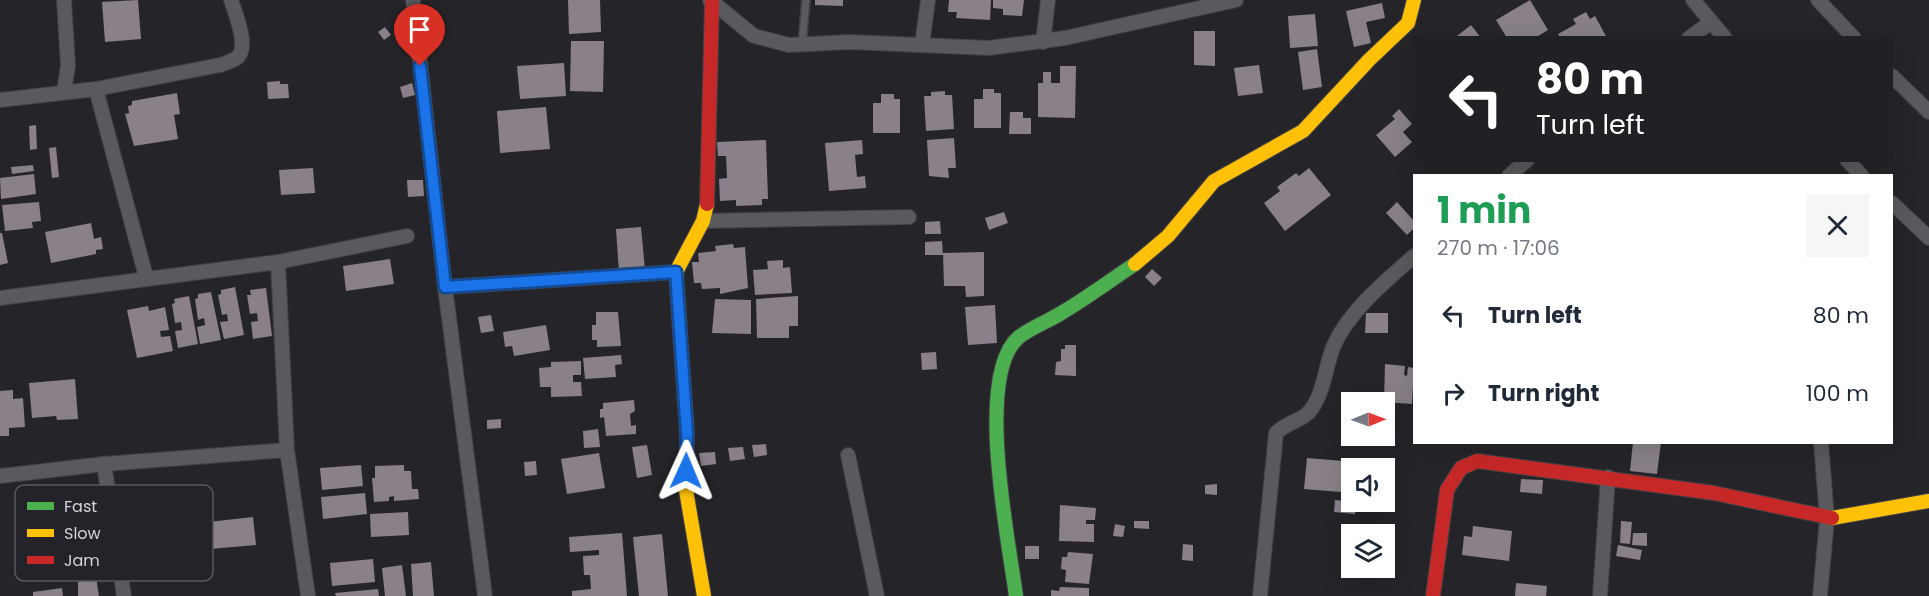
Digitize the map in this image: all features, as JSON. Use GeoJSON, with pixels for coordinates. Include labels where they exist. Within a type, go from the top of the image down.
{"type":"FeatureCollection","features":[{"type":"Feature","properties":{"kind":"street"},"geometry":{"type":"LineString","coordinates":[[64,0],[69,66],[64,91]]}},
{"type":"Feature","properties":{"kind":"street"},"geometry":{"type":"LineString","coordinates":[[0,100],[96,89],[220,65],[236,59],[241,52],[242,43],[231,0]]}},
{"type":"Feature","properties":{"kind":"street"},"geometry":{"type":"LineString","coordinates":[[413,0],[445,287],[485,596]]}},
{"type":"Feature","properties":{"kind":"street"},"geometry":{"type":"LineString","coordinates":[[922,45],[928,0]]}},
{"type":"Feature","properties":{"kind":"street"},"geometry":{"type":"LineString","coordinates":[[1043,42],[1048,0]]}},
{"type":"Feature","properties":{"kind":"street"},"geometry":{"type":"LineString","coordinates":[[1162,16],[1164,0]]}},
{"type":"Feature","properties":{"kind":"street"},"geometry":{"type":"LineString","coordinates":[[711,1],[754,36],[789,45],[850,42],[989,48],[1043,42],[1236,0]]}},
{"type":"Feature","properties":{"kind":"street"},"geometry":{"type":"LineString","coordinates":[[1016,596],[999,470],[996,409],[1002,365],[1018,338],[1062,313],[1143,259],[1168,236],[1214,181],[1233,168],[1303,131],[1369,60],[1408,23],[1414,0]]}},
{"type":"Feature","properties":{"kind":"street"},"geometry":{"type":"LineString","coordinates":[[1693,0],[1723,36]]}},
{"type":"Feature","properties":{"kind":"street"},"geometry":{"type":"LineString","coordinates":[[1818,0],[1852,36]]}},
{"type":"Feature","properties":{"kind":"street"},"geometry":{"type":"LineString","coordinates":[[704,596],[686,490],[687,433],[676,272],[703,221],[707,206],[711,1]]}},
{"type":"Feature","properties":{"kind":"street"},"geometry":{"type":"LineString","coordinates":[[1692,36],[1710,23]]}},
{"type":"Feature","properties":{"kind":"street"},"geometry":{"type":"LineString","coordinates":[[1893,77],[1929,112]]}},
{"type":"Feature","properties":{"kind":"street"},"geometry":{"type":"LineString","coordinates":[[96,89],[146,277]]}},
{"type":"Feature","properties":{"kind":"street"},"geometry":{"type":"LineString","coordinates":[[1511,174],[1525,162]]}},
{"type":"Feature","properties":{"kind":"street"},"geometry":{"type":"LineString","coordinates":[[1849,162],[1860,174]]}},
{"type":"Feature","properties":{"kind":"street"},"geometry":{"type":"LineString","coordinates":[[1893,204],[1929,238]]}},
{"type":"Feature","properties":{"kind":"street"},"geometry":{"type":"LineString","coordinates":[[703,221],[909,217]]}},
{"type":"Feature","properties":{"kind":"street"},"geometry":{"type":"LineString","coordinates":[[0,298],[146,277],[278,262],[407,236]]}},
{"type":"Feature","properties":{"kind":"street"},"geometry":{"type":"LineString","coordinates":[[1260,596],[1276,433],[1282,426],[1309,412],[1319,396],[1333,349],[1344,325],[1413,257]]}},
{"type":"Feature","properties":{"kind":"street"},"geometry":{"type":"LineString","coordinates":[[278,262],[287,450],[308,596]]}},
{"type":"Feature","properties":{"kind":"street"},"geometry":{"type":"LineString","coordinates":[[445,287],[676,272]]}},
{"type":"Feature","properties":{"kind":"street"},"geometry":{"type":"LineString","coordinates":[[1820,596],[1827,519],[1821,444]]}},
{"type":"Feature","properties":{"kind":"street"},"geometry":{"type":"LineString","coordinates":[[0,476],[104,464],[287,450]]}},
{"type":"Feature","properties":{"kind":"street"},"geometry":{"type":"LineString","coordinates":[[848,455],[877,596]]}},
{"type":"Feature","properties":{"kind":"street"},"geometry":{"type":"LineString","coordinates":[[1433,596],[1447,490],[1461,468],[1478,461],[1714,493],[1827,519],[1929,501]]}},
{"type":"Feature","properties":{"kind":"street"},"geometry":{"type":"LineString","coordinates":[[104,464],[107,485]]}},
{"type":"Feature","properties":{"kind":"street"},"geometry":{"type":"LineString","coordinates":[[1600,596],[1608,477]]}},
{"type":"Feature","properties":{"kind":"street"},"geometry":{"type":"LineString","coordinates":[[122,581],[124,596]]}},
{"type":"Feature","properties":{"kind":"lane"},"geometry":{"type":"LineString","coordinates":[[802,45],[806,0]]}},
{"type":"Feature","properties":{"kind":"building"},"geometry":{"type":"Polygon","coordinates":[[[138,0],[141,39],[105,42],[102,2],[138,0]]]}},
{"type":"Feature","properties":{"kind":"building"},"geometry":{"type":"Polygon","coordinates":[[[568,0],[600,0],[601,32],[569,34],[568,0]]]}},
{"type":"Feature","properties":{"kind":"building"},"geometry":{"type":"Polygon","coordinates":[[[815,0],[843,0],[843,6],[815,5],[815,0]]]}},
{"type":"Feature","properties":{"kind":"building"},"geometry":{"type":"Polygon","coordinates":[[[949,0],[991,0],[990,20],[956,18],[957,12],[948,12],[949,0]]]}},
{"type":"Feature","properties":{"kind":"building"},"geometry":{"type":"Polygon","coordinates":[[[993,0],[1024,0],[1022,16],[1003,15],[1003,9],[993,8],[993,0]]]}},
{"type":"Feature","properties":{"kind":"building"},"geometry":{"type":"Polygon","coordinates":[[[1530,0],[1548,30],[1538,36],[1506,36],[1496,20],[1530,0]]]}},
{"type":"Feature","properties":{"kind":"building"},"geometry":{"type":"Polygon","coordinates":[[[1382,3],[1385,18],[1366,22],[1371,43],[1354,47],[1346,11],[1382,3]]]}},
{"type":"Feature","properties":{"kind":"building"},"geometry":{"type":"Polygon","coordinates":[[[1586,12],[1590,19],[1595,16],[1606,36],[1559,36],[1558,34],[1576,24],[1573,19],[1586,12]]]}},
{"type":"Feature","properties":{"kind":"building"},"geometry":{"type":"Polygon","coordinates":[[[1315,14],[1318,46],[1290,48],[1288,16],[1315,14]]]}},
{"type":"Feature","properties":{"kind":"building"},"geometry":{"type":"Polygon","coordinates":[[[1471,25],[1479,36],[1457,36],[1471,25]]]}},
{"type":"Feature","properties":{"kind":"building"},"geometry":{"type":"Polygon","coordinates":[[[385,27],[391,35],[384,40],[378,32],[385,27]]]}},
{"type":"Feature","properties":{"kind":"building"},"geometry":{"type":"Polygon","coordinates":[[[1194,31],[1215,31],[1215,66],[1194,65],[1194,31]]]}},
{"type":"Feature","properties":{"kind":"building"},"geometry":{"type":"Polygon","coordinates":[[[571,41],[604,41],[603,92],[570,91],[571,41]]]}},
{"type":"Feature","properties":{"kind":"building"},"geometry":{"type":"Polygon","coordinates":[[[1317,49],[1322,87],[1303,90],[1298,52],[1317,49]]]}},
{"type":"Feature","properties":{"kind":"building"},"geometry":{"type":"Polygon","coordinates":[[[564,63],[566,96],[520,99],[517,66],[564,63]]]}},
{"type":"Feature","properties":{"kind":"building"},"geometry":{"type":"Polygon","coordinates":[[[1259,65],[1263,93],[1238,96],[1234,68],[1259,65]]]}},
{"type":"Feature","properties":{"kind":"building"},"geometry":{"type":"Polygon","coordinates":[[[1060,66],[1076,66],[1075,118],[1038,117],[1038,83],[1043,83],[1043,72],[1051,72],[1051,83],[1060,83],[1060,66]]]}},
{"type":"Feature","properties":{"kind":"building"},"geometry":{"type":"Polygon","coordinates":[[[280,81],[280,84],[288,84],[289,98],[268,99],[267,82],[280,81]]]}},
{"type":"Feature","properties":{"kind":"building"},"geometry":{"type":"Polygon","coordinates":[[[412,83],[415,95],[403,98],[400,87],[412,83]]]}},
{"type":"Feature","properties":{"kind":"building"},"geometry":{"type":"Polygon","coordinates":[[[983,89],[994,89],[994,93],[1001,93],[1001,128],[974,128],[974,99],[983,99],[983,89]]]}},
{"type":"Feature","properties":{"kind":"building"},"geometry":{"type":"Polygon","coordinates":[[[945,91],[945,95],[952,95],[954,129],[926,131],[924,96],[931,96],[931,92],[945,91]]]}},
{"type":"Feature","properties":{"kind":"building"},"geometry":{"type":"Polygon","coordinates":[[[177,93],[180,114],[174,115],[178,139],[134,146],[125,114],[129,113],[128,106],[132,105],[132,101],[177,93]]]}},
{"type":"Feature","properties":{"kind":"building"},"geometry":{"type":"Polygon","coordinates":[[[881,94],[894,94],[894,99],[900,99],[900,133],[873,133],[873,103],[881,103],[881,94]]]}},
{"type":"Feature","properties":{"kind":"building"},"geometry":{"type":"Polygon","coordinates":[[[546,107],[550,149],[500,153],[497,111],[546,107]]]}},
{"type":"Feature","properties":{"kind":"building"},"geometry":{"type":"Polygon","coordinates":[[[1399,109],[1412,124],[1403,132],[1412,142],[1395,157],[1376,135],[1395,119],[1392,116],[1399,109]]]}},
{"type":"Feature","properties":{"kind":"building"},"geometry":{"type":"Polygon","coordinates":[[[1010,112],[1023,112],[1023,118],[1031,118],[1031,134],[1009,134],[1010,112]]]}},
{"type":"Feature","properties":{"kind":"building"},"geometry":{"type":"Polygon","coordinates":[[[36,125],[37,149],[30,150],[29,126],[36,125]]]}},
{"type":"Feature","properties":{"kind":"building"},"geometry":{"type":"Polygon","coordinates":[[[954,138],[956,168],[948,168],[949,178],[929,176],[927,140],[954,138]]]}},
{"type":"Feature","properties":{"kind":"building"},"geometry":{"type":"Polygon","coordinates":[[[766,140],[768,199],[762,199],[762,205],[736,206],[736,200],[720,201],[719,179],[727,178],[726,156],[718,156],[717,142],[766,140]]]}},
{"type":"Feature","properties":{"kind":"building"},"geometry":{"type":"Polygon","coordinates":[[[862,140],[863,154],[855,155],[857,177],[865,176],[866,188],[829,191],[825,143],[862,140]]]}},
{"type":"Feature","properties":{"kind":"building"},"geometry":{"type":"Polygon","coordinates":[[[56,147],[59,177],[52,178],[49,148],[56,147]]]}},
{"type":"Feature","properties":{"kind":"building"},"geometry":{"type":"Polygon","coordinates":[[[33,165],[34,171],[12,174],[11,167],[33,165]]]}},
{"type":"Feature","properties":{"kind":"building"},"geometry":{"type":"Polygon","coordinates":[[[313,168],[315,193],[281,195],[279,170],[313,168]]]}},
{"type":"Feature","properties":{"kind":"building"},"geometry":{"type":"Polygon","coordinates":[[[1309,168],[1331,195],[1285,231],[1264,203],[1280,191],[1277,187],[1296,173],[1299,176],[1309,168]]]}},
{"type":"Feature","properties":{"kind":"building"},"geometry":{"type":"Polygon","coordinates":[[[34,174],[36,194],[1,199],[0,178],[34,174]]]}},
{"type":"Feature","properties":{"kind":"building"},"geometry":{"type":"Polygon","coordinates":[[[407,180],[423,180],[424,196],[408,197],[407,180]]]}},
{"type":"Feature","properties":{"kind":"building"},"geometry":{"type":"Polygon","coordinates":[[[39,202],[41,221],[32,222],[33,228],[5,231],[2,205],[39,202]]]}},
{"type":"Feature","properties":{"kind":"building"},"geometry":{"type":"Polygon","coordinates":[[[1397,202],[1413,220],[1413,229],[1407,235],[1386,213],[1397,202]]]}},
{"type":"Feature","properties":{"kind":"building"},"geometry":{"type":"Polygon","coordinates":[[[1004,212],[1008,223],[989,230],[985,218],[1004,212]]]}},
{"type":"Feature","properties":{"kind":"building"},"geometry":{"type":"Polygon","coordinates":[[[940,221],[941,234],[925,234],[925,222],[940,221]]]}},
{"type":"Feature","properties":{"kind":"building"},"geometry":{"type":"Polygon","coordinates":[[[91,223],[94,239],[101,237],[103,249],[96,250],[96,254],[51,263],[45,232],[91,223]]]}},
{"type":"Feature","properties":{"kind":"building"},"geometry":{"type":"Polygon","coordinates":[[[641,227],[645,270],[619,272],[616,229],[641,227]]]}},
{"type":"Feature","properties":{"kind":"building"},"geometry":{"type":"Polygon","coordinates":[[[0,233],[2,233],[8,263],[0,265],[0,233]]]}},
{"type":"Feature","properties":{"kind":"building"},"geometry":{"type":"Polygon","coordinates":[[[942,241],[943,255],[925,255],[925,242],[942,241]]]}},
{"type":"Feature","properties":{"kind":"building"},"geometry":{"type":"Polygon","coordinates":[[[733,244],[734,248],[745,247],[748,288],[720,294],[720,288],[702,289],[701,283],[694,283],[692,262],[699,262],[698,253],[716,251],[715,246],[733,244]]]}},
{"type":"Feature","properties":{"kind":"building"},"geometry":{"type":"Polygon","coordinates":[[[984,252],[984,296],[966,297],[965,286],[944,286],[943,253],[984,252]]]}},
{"type":"Feature","properties":{"kind":"building"},"geometry":{"type":"Polygon","coordinates":[[[390,259],[394,284],[346,291],[343,266],[390,259]]]}},
{"type":"Feature","properties":{"kind":"building"},"geometry":{"type":"Polygon","coordinates":[[[783,260],[783,268],[790,267],[792,293],[755,295],[753,270],[768,269],[767,261],[783,260]]]}},
{"type":"Feature","properties":{"kind":"building"},"geometry":{"type":"Polygon","coordinates":[[[1152,269],[1162,278],[1154,286],[1145,277],[1152,269]]]}},
{"type":"Feature","properties":{"kind":"building"},"geometry":{"type":"Polygon","coordinates":[[[235,287],[244,335],[224,339],[220,322],[228,321],[227,314],[222,315],[218,295],[221,294],[221,290],[235,287]]]}},
{"type":"Feature","properties":{"kind":"building"},"geometry":{"type":"Polygon","coordinates":[[[266,288],[272,336],[253,339],[251,322],[258,321],[257,313],[250,314],[247,295],[251,295],[250,290],[266,288]]]}},
{"type":"Feature","properties":{"kind":"building"},"geometry":{"type":"Polygon","coordinates":[[[211,292],[221,340],[200,344],[197,327],[205,325],[204,318],[198,320],[195,299],[198,298],[198,294],[211,292]]]}},
{"type":"Feature","properties":{"kind":"building"},"geometry":{"type":"Polygon","coordinates":[[[189,296],[198,344],[178,348],[175,331],[182,330],[181,322],[175,323],[172,304],[175,303],[174,299],[189,296]]]}},
{"type":"Feature","properties":{"kind":"building"},"geometry":{"type":"Polygon","coordinates":[[[798,296],[798,326],[789,326],[789,338],[757,338],[756,299],[798,296]]]}},
{"type":"Feature","properties":{"kind":"building"},"geometry":{"type":"Polygon","coordinates":[[[715,299],[751,300],[751,334],[712,333],[715,299]]]}},
{"type":"Feature","properties":{"kind":"building"},"geometry":{"type":"Polygon","coordinates":[[[995,305],[997,343],[968,345],[965,307],[995,305]]]}},
{"type":"Feature","properties":{"kind":"building"},"geometry":{"type":"Polygon","coordinates":[[[148,306],[149,311],[165,307],[169,330],[160,331],[161,337],[170,336],[173,351],[137,358],[127,310],[148,306]]]}},
{"type":"Feature","properties":{"kind":"building"},"geometry":{"type":"Polygon","coordinates":[[[596,312],[618,312],[621,346],[597,347],[597,340],[592,340],[592,325],[596,325],[596,312]]]}},
{"type":"Feature","properties":{"kind":"building"},"geometry":{"type":"Polygon","coordinates":[[[1366,313],[1388,313],[1388,333],[1365,333],[1366,313]]]}},
{"type":"Feature","properties":{"kind":"building"},"geometry":{"type":"Polygon","coordinates":[[[491,315],[494,331],[481,333],[478,317],[491,315]]]}},
{"type":"Feature","properties":{"kind":"building"},"geometry":{"type":"Polygon","coordinates":[[[546,325],[550,350],[514,356],[512,346],[505,347],[503,332],[546,325]]]}},
{"type":"Feature","properties":{"kind":"building"},"geometry":{"type":"Polygon","coordinates":[[[1065,345],[1076,345],[1076,376],[1055,375],[1056,362],[1061,361],[1061,349],[1065,349],[1065,345]]]}},
{"type":"Feature","properties":{"kind":"building"},"geometry":{"type":"Polygon","coordinates":[[[936,352],[937,369],[922,370],[921,353],[936,352]]]}},
{"type":"Feature","properties":{"kind":"building"},"geometry":{"type":"Polygon","coordinates":[[[621,355],[622,364],[615,365],[616,377],[585,379],[583,358],[621,355]]]}},
{"type":"Feature","properties":{"kind":"building"},"geometry":{"type":"Polygon","coordinates":[[[581,361],[581,375],[573,375],[573,382],[581,382],[582,396],[551,397],[551,387],[540,387],[539,368],[551,367],[551,362],[581,361]]]}},
{"type":"Feature","properties":{"kind":"building"},"geometry":{"type":"Polygon","coordinates":[[[1385,364],[1405,366],[1404,375],[1407,376],[1408,367],[1413,368],[1412,404],[1395,403],[1395,392],[1384,392],[1385,364]]]}},
{"type":"Feature","properties":{"kind":"building"},"geometry":{"type":"Polygon","coordinates":[[[75,379],[78,419],[57,420],[56,416],[32,418],[29,383],[75,379]]]}},
{"type":"Feature","properties":{"kind":"building"},"geometry":{"type":"Polygon","coordinates":[[[13,390],[13,399],[23,398],[25,427],[9,428],[9,436],[0,436],[0,391],[13,390]]]}},
{"type":"Feature","properties":{"kind":"building"},"geometry":{"type":"Polygon","coordinates":[[[634,400],[635,411],[630,414],[631,426],[636,425],[636,434],[606,436],[604,417],[600,418],[603,403],[634,400]]]}},
{"type":"Feature","properties":{"kind":"building"},"geometry":{"type":"Polygon","coordinates":[[[501,419],[501,428],[487,429],[487,420],[501,419]]]}},
{"type":"Feature","properties":{"kind":"building"},"geometry":{"type":"Polygon","coordinates":[[[598,429],[600,447],[584,448],[583,431],[598,429]]]}},
{"type":"Feature","properties":{"kind":"building"},"geometry":{"type":"Polygon","coordinates":[[[766,444],[767,455],[754,457],[752,445],[766,444]]]}},
{"type":"Feature","properties":{"kind":"building"},"geometry":{"type":"Polygon","coordinates":[[[1633,444],[1661,444],[1657,474],[1630,471],[1633,444]]]}},
{"type":"Feature","properties":{"kind":"building"},"geometry":{"type":"Polygon","coordinates":[[[647,445],[652,475],[637,478],[632,447],[647,445]]]}},
{"type":"Feature","properties":{"kind":"building"},"geometry":{"type":"Polygon","coordinates":[[[743,447],[745,459],[730,461],[728,448],[743,447]]]}},
{"type":"Feature","properties":{"kind":"building"},"geometry":{"type":"Polygon","coordinates":[[[715,452],[716,464],[701,466],[699,453],[715,452]]]}},
{"type":"Feature","properties":{"kind":"building"},"geometry":{"type":"Polygon","coordinates":[[[599,453],[605,488],[567,494],[561,459],[599,453]]]}},
{"type":"Feature","properties":{"kind":"building"},"geometry":{"type":"Polygon","coordinates":[[[1307,458],[1341,461],[1341,492],[1304,489],[1307,458]]]}},
{"type":"Feature","properties":{"kind":"building"},"geometry":{"type":"Polygon","coordinates":[[[536,461],[537,475],[525,476],[524,462],[536,461]]]}},
{"type":"Feature","properties":{"kind":"building"},"geometry":{"type":"Polygon","coordinates":[[[361,465],[363,486],[322,490],[320,468],[361,465]]]}},
{"type":"Feature","properties":{"kind":"building"},"geometry":{"type":"Polygon","coordinates":[[[404,465],[404,471],[411,471],[412,489],[418,489],[419,499],[394,501],[394,496],[389,497],[389,501],[374,502],[372,478],[375,478],[375,466],[404,465]]]}},
{"type":"Feature","properties":{"kind":"building"},"geometry":{"type":"Polygon","coordinates":[[[1521,479],[1543,480],[1542,494],[1520,492],[1521,479]]]}},
{"type":"Feature","properties":{"kind":"building"},"geometry":{"type":"Polygon","coordinates":[[[1217,484],[1217,495],[1205,494],[1205,485],[1217,484]]]}},
{"type":"Feature","properties":{"kind":"building"},"geometry":{"type":"Polygon","coordinates":[[[365,493],[367,514],[323,519],[321,497],[365,493]]]}},
{"type":"Feature","properties":{"kind":"building"},"geometry":{"type":"Polygon","coordinates":[[[1335,500],[1341,501],[1341,512],[1355,512],[1355,514],[1334,512],[1335,500]]]}},
{"type":"Feature","properties":{"kind":"building"},"geometry":{"type":"Polygon","coordinates":[[[1060,505],[1096,508],[1095,520],[1086,520],[1086,524],[1094,524],[1094,542],[1059,541],[1060,505]]]}},
{"type":"Feature","properties":{"kind":"building"},"geometry":{"type":"Polygon","coordinates":[[[408,512],[409,535],[371,537],[370,514],[408,512]]]}},
{"type":"Feature","properties":{"kind":"building"},"geometry":{"type":"Polygon","coordinates":[[[253,517],[256,545],[213,549],[213,521],[253,517]]]}},
{"type":"Feature","properties":{"kind":"building"},"geometry":{"type":"Polygon","coordinates":[[[1134,521],[1149,521],[1149,529],[1134,528],[1134,521]]]}},
{"type":"Feature","properties":{"kind":"building"},"geometry":{"type":"Polygon","coordinates":[[[1621,521],[1632,522],[1630,544],[1620,543],[1621,521]]]}},
{"type":"Feature","properties":{"kind":"building"},"geometry":{"type":"Polygon","coordinates":[[[1115,524],[1125,526],[1123,537],[1113,536],[1115,524]]]}},
{"type":"Feature","properties":{"kind":"building"},"geometry":{"type":"Polygon","coordinates":[[[1473,526],[1512,531],[1509,561],[1462,555],[1464,536],[1472,537],[1473,526]]]}},
{"type":"Feature","properties":{"kind":"building"},"geometry":{"type":"Polygon","coordinates":[[[622,533],[627,596],[572,596],[572,591],[591,589],[590,575],[584,575],[583,556],[599,555],[599,550],[570,552],[569,537],[622,533]]]}},
{"type":"Feature","properties":{"kind":"building"},"geometry":{"type":"Polygon","coordinates":[[[1633,533],[1647,533],[1647,546],[1632,545],[1633,533]]]}},
{"type":"Feature","properties":{"kind":"building"},"geometry":{"type":"Polygon","coordinates":[[[662,534],[668,596],[639,596],[633,537],[662,534]]]}},
{"type":"Feature","properties":{"kind":"building"},"geometry":{"type":"Polygon","coordinates":[[[1183,544],[1193,545],[1193,561],[1182,560],[1183,544]]]}},
{"type":"Feature","properties":{"kind":"building"},"geometry":{"type":"Polygon","coordinates":[[[1618,545],[1642,550],[1640,560],[1616,556],[1618,545]]]}},
{"type":"Feature","properties":{"kind":"building"},"geometry":{"type":"Polygon","coordinates":[[[1025,546],[1039,546],[1039,559],[1025,559],[1025,546]]]}},
{"type":"Feature","properties":{"kind":"building"},"geometry":{"type":"Polygon","coordinates":[[[1068,552],[1093,554],[1089,584],[1065,582],[1066,570],[1061,569],[1062,557],[1067,557],[1068,552]]]}},
{"type":"Feature","properties":{"kind":"building"},"geometry":{"type":"Polygon","coordinates":[[[373,559],[375,582],[332,586],[330,563],[373,559]]]}},
{"type":"Feature","properties":{"kind":"building"},"geometry":{"type":"Polygon","coordinates":[[[431,562],[434,596],[413,596],[411,564],[431,562]]]}},
{"type":"Feature","properties":{"kind":"building"},"geometry":{"type":"Polygon","coordinates":[[[402,565],[406,596],[385,596],[382,568],[402,565]]]}},
{"type":"Feature","properties":{"kind":"building"},"geometry":{"type":"Polygon","coordinates":[[[97,581],[99,596],[78,596],[78,582],[97,581]]]}},
{"type":"Feature","properties":{"kind":"building"},"geometry":{"type":"Polygon","coordinates":[[[1516,583],[1547,586],[1546,596],[1515,596],[1516,583]]]}},
{"type":"Feature","properties":{"kind":"building"},"geometry":{"type":"Polygon","coordinates":[[[1060,587],[1089,588],[1089,596],[1051,596],[1051,590],[1059,591],[1060,587]]]}},
{"type":"Feature","properties":{"kind":"building"},"geometry":{"type":"Polygon","coordinates":[[[62,588],[63,596],[33,596],[33,592],[62,588]]]}},
{"type":"Feature","properties":{"kind":"building"},"geometry":{"type":"Polygon","coordinates":[[[378,589],[379,596],[336,596],[335,593],[378,589]]]}},
{"type":"Feature","properties":{"kind":"traffic: fast"},"geometry":{"type":"LineString","coordinates":[[1016,596],[1002,500],[996,421],[999,385],[1006,357],[1019,337],[1058,315],[1135,264]]}},
{"type":"Feature","properties":{"kind":"traffic: slow"},"geometry":{"type":"LineString","coordinates":[[1135,264],[1168,236],[1214,181],[1303,131],[1369,60],[1408,23],[1414,0]]}},
{"type":"Feature","properties":{"kind":"traffic: slow"},"geometry":{"type":"LineString","coordinates":[[704,596],[686,490],[687,433],[676,272],[703,221],[707,204]]}},
{"type":"Feature","properties":{"kind":"traffic: slow"},"geometry":{"type":"LineString","coordinates":[[1832,518],[1929,501]]}},
{"type":"Feature","properties":{"kind":"traffic: jam"},"geometry":{"type":"LineString","coordinates":[[707,204],[712,3]]}},
{"type":"Feature","properties":{"kind":"traffic: jam"},"geometry":{"type":"LineString","coordinates":[[1433,596],[1447,490],[1461,468],[1477,461],[1714,493],[1832,518]]}},
{"type":"Feature","properties":{"kind":"route"},"geometry":{"type":"LineString","coordinates":[[420,66],[445,287],[676,272],[687,433],[686,471]]}}]}
